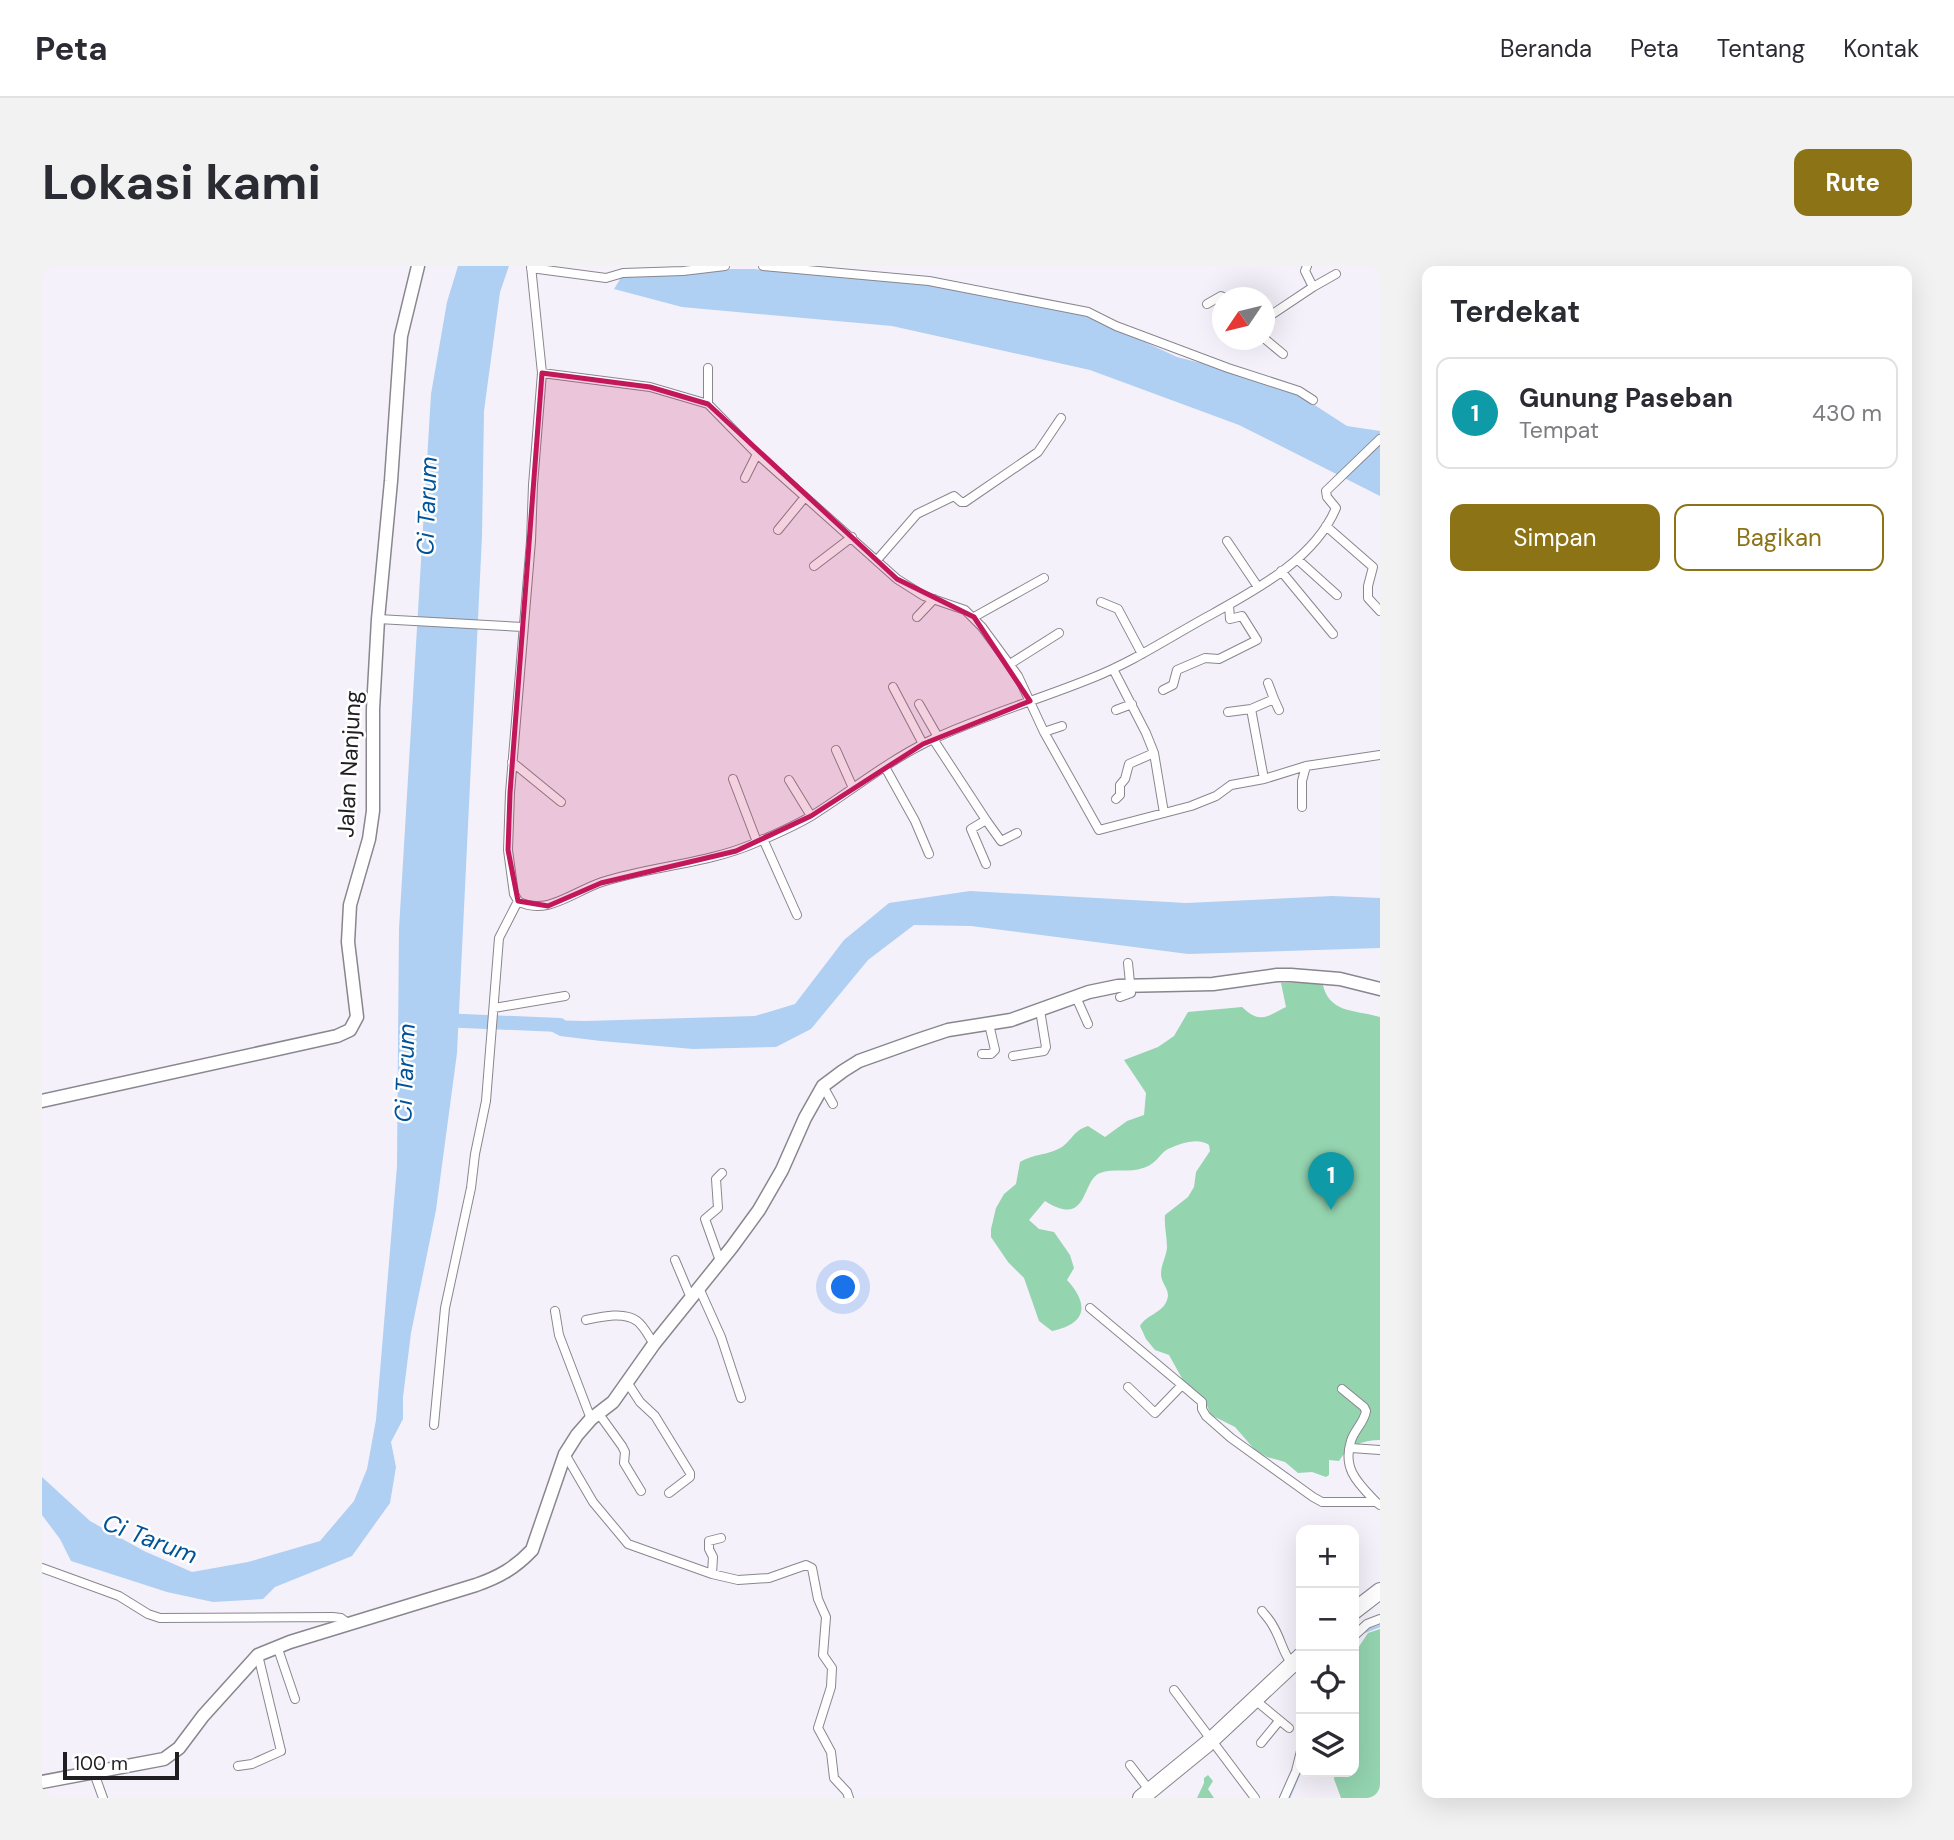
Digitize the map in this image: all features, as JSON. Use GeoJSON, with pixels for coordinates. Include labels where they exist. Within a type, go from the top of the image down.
{"type":"FeatureCollection","features":[{"type":"Feature","properties":{"kind":"highway"},"geometry":{"type":"LineString","coordinates":[[1359,1607],[1380,1591]]}},
{"type":"Feature","properties":{"kind":"highway"},"geometry":{"type":"LineString","coordinates":[[1145,1795],[1296,1666]]}},
{"type":"Feature","properties":{"kind":"street","name":"Jalan Nanjung"},"geometry":{"type":"LineString","coordinates":[[42,1101],[343,1034],[350,1030],[357,1017],[348,942],[350,905],[363,864],[373,811],[373,709],[378,620],[401,336],[418,266]]}},
{"type":"Feature","properties":{"kind":"street"},"geometry":{"type":"LineString","coordinates":[[725,266],[683,271],[623,273],[606,278],[531,267],[542,373],[512,762],[508,850],[514,894],[518,901],[536,908],[601,883],[721,856],[760,841],[811,816],[923,744],[1142,654],[1229,605],[1297,559],[1326,526],[1336,508],[1327,497],[1326,491],[1380,439]]}},
{"type":"Feature","properties":{"kind":"street"},"geometry":{"type":"LineString","coordinates":[[763,266],[929,281],[1087,312],[1116,326],[1228,368],[1299,391],[1313,400]]}},
{"type":"Feature","properties":{"kind":"street"},"geometry":{"type":"LineString","coordinates":[[1307,266],[1305,271],[1313,286]]}},
{"type":"Feature","properties":{"kind":"street"},"geometry":{"type":"LineString","coordinates":[[1275,312],[1335,274]]}},
{"type":"Feature","properties":{"kind":"street"},"geometry":{"type":"LineString","coordinates":[[1207,304],[1212,301]]}},
{"type":"Feature","properties":{"kind":"street"},"geometry":{"type":"LineString","coordinates":[[1275,347],[1283,354]]}},
{"type":"Feature","properties":{"kind":"street"},"geometry":{"type":"LineString","coordinates":[[708,368],[708,404]]}},
{"type":"Feature","properties":{"kind":"street"},"geometry":{"type":"LineString","coordinates":[[542,373],[650,387],[708,404],[757,454],[912,591],[958,607],[974,617],[1010,664],[1098,830],[1211,798],[1231,785],[1264,779],[1306,766],[1380,755]]}},
{"type":"Feature","properties":{"kind":"street"},"geometry":{"type":"LineString","coordinates":[[877,560],[917,514],[954,496],[965,502],[1038,452],[1060,418]]}},
{"type":"Feature","properties":{"kind":"street"},"geometry":{"type":"LineString","coordinates":[[745,478],[757,454]]}},
{"type":"Feature","properties":{"kind":"street"},"geometry":{"type":"LineString","coordinates":[[778,530],[805,497]]}},
{"type":"Feature","properties":{"kind":"street"},"geometry":{"type":"LineString","coordinates":[[1326,526],[1377,570],[1368,586],[1368,598],[1380,611]]}},
{"type":"Feature","properties":{"kind":"street"},"geometry":{"type":"LineString","coordinates":[[814,566],[852,537]]}},
{"type":"Feature","properties":{"kind":"street"},"geometry":{"type":"LineString","coordinates":[[1227,541],[1258,587]]}},
{"type":"Feature","properties":{"kind":"street"},"geometry":{"type":"LineString","coordinates":[[1297,559],[1338,596]]}},
{"type":"Feature","properties":{"kind":"street"},"geometry":{"type":"LineString","coordinates":[[1282,571],[1333,634]]}},
{"type":"Feature","properties":{"kind":"street"},"geometry":{"type":"LineString","coordinates":[[974,617],[1044,578]]}},
{"type":"Feature","properties":{"kind":"street"},"geometry":{"type":"LineString","coordinates":[[917,617],[934,599]]}},
{"type":"Feature","properties":{"kind":"street"},"geometry":{"type":"LineString","coordinates":[[1101,602],[1118,609],[1142,654]]}},
{"type":"Feature","properties":{"kind":"street"},"geometry":{"type":"LineString","coordinates":[[1163,690],[1173,685],[1177,670],[1205,658],[1219,659],[1257,640],[1242,616],[1230,619],[1229,605]]}},
{"type":"Feature","properties":{"kind":"street"},"geometry":{"type":"LineString","coordinates":[[378,620],[523,627]]}},
{"type":"Feature","properties":{"kind":"street"},"geometry":{"type":"LineString","coordinates":[[1010,664],[1059,633]]}},
{"type":"Feature","properties":{"kind":"street"},"geometry":{"type":"LineString","coordinates":[[1113,668],[1154,753],[1164,813]]}},
{"type":"Feature","properties":{"kind":"street"},"geometry":{"type":"LineString","coordinates":[[1268,683],[1279,710]]}},
{"type":"Feature","properties":{"kind":"street"},"geometry":{"type":"LineString","coordinates":[[893,687],[923,744]]}},
{"type":"Feature","properties":{"kind":"street"},"geometry":{"type":"LineString","coordinates":[[1228,712],[1251,709],[1273,699]]}},
{"type":"Feature","properties":{"kind":"street"},"geometry":{"type":"LineString","coordinates":[[919,704],[936,738],[1000,841],[1017,833]]}},
{"type":"Feature","properties":{"kind":"street"},"geometry":{"type":"LineString","coordinates":[[1116,710],[1132,704]]}},
{"type":"Feature","properties":{"kind":"street"},"geometry":{"type":"LineString","coordinates":[[1251,709],[1264,779]]}},
{"type":"Feature","properties":{"kind":"street"},"geometry":{"type":"LineString","coordinates":[[1044,732],[1062,726]]}},
{"type":"Feature","properties":{"kind":"street"},"geometry":{"type":"LineString","coordinates":[[835,750],[853,788]]}},
{"type":"Feature","properties":{"kind":"street"},"geometry":{"type":"LineString","coordinates":[[1116,799],[1129,764],[1154,753]]}},
{"type":"Feature","properties":{"kind":"street"},"geometry":{"type":"LineString","coordinates":[[512,762],[561,802]]}},
{"type":"Feature","properties":{"kind":"street"},"geometry":{"type":"LineString","coordinates":[[1302,807],[1302,781],[1306,766]]}},
{"type":"Feature","properties":{"kind":"street"},"geometry":{"type":"LineString","coordinates":[[885,767],[915,821],[929,854]]}},
{"type":"Feature","properties":{"kind":"street"},"geometry":{"type":"LineString","coordinates":[[733,779],[797,915]]}},
{"type":"Feature","properties":{"kind":"street"},"geometry":{"type":"LineString","coordinates":[[789,779],[811,816]]}},
{"type":"Feature","properties":{"kind":"street"},"geometry":{"type":"LineString","coordinates":[[986,820],[971,829],[986,864]]}},
{"type":"Feature","properties":{"kind":"street"},"geometry":{"type":"LineString","coordinates":[[434,1425],[444,1308],[471,1188],[486,1101],[499,938],[518,901]]}},
{"type":"Feature","properties":{"kind":"street"},"geometry":{"type":"LineString","coordinates":[[1122,993],[1128,963]]}},
{"type":"Feature","properties":{"kind":"street"},"geometry":{"type":"LineString","coordinates":[[42,1782],[169,1757],[258,1655],[277,1646],[476,1585],[514,1568],[532,1550],[565,1454],[577,1435],[613,1402],[654,1344],[759,1210],[823,1086],[859,1061],[948,1030],[989,1024],[1076,997],[1284,975],[1340,979],[1380,989]]}},
{"type":"Feature","properties":{"kind":"street"},"geometry":{"type":"LineString","coordinates":[[494,1008],[565,996]]}},
{"type":"Feature","properties":{"kind":"street"},"geometry":{"type":"LineString","coordinates":[[1076,997],[1088,1024]]}},
{"type":"Feature","properties":{"kind":"street"},"geometry":{"type":"LineString","coordinates":[[1013,1056],[1044,1051],[1046,1047],[1040,1010]]}},
{"type":"Feature","properties":{"kind":"street"},"geometry":{"type":"LineString","coordinates":[[982,1055],[991,1055],[995,1050],[989,1024]]}},
{"type":"Feature","properties":{"kind":"street"},"geometry":{"type":"LineString","coordinates":[[823,1086],[833,1104]]}},
{"type":"Feature","properties":{"kind":"street"},"geometry":{"type":"LineString","coordinates":[[720,1261],[705,1219],[718,1208],[716,1179],[722,1173]]}},
{"type":"Feature","properties":{"kind":"street"},"geometry":{"type":"LineString","coordinates":[[674,1260],[721,1337],[741,1398]]}},
{"type":"Feature","properties":{"kind":"street"},"geometry":{"type":"LineString","coordinates":[[1090,1308],[1202,1402],[1206,1416],[1230,1438],[1313,1497],[1322,1502],[1378,1504]]}},
{"type":"Feature","properties":{"kind":"street"},"geometry":{"type":"LineString","coordinates":[[555,1311],[559,1335],[595,1417],[622,1446],[625,1452],[624,1463],[641,1491]]}},
{"type":"Feature","properties":{"kind":"street"},"geometry":{"type":"LineString","coordinates":[[586,1320],[608,1316],[630,1317],[638,1322],[654,1344]]}},
{"type":"Feature","properties":{"kind":"street"},"geometry":{"type":"LineString","coordinates":[[627,1382],[640,1402],[655,1416],[690,1472],[690,1477],[669,1493]]}},
{"type":"Feature","properties":{"kind":"street"},"geometry":{"type":"LineString","coordinates":[[1128,1387],[1155,1413],[1182,1385]]}},
{"type":"Feature","properties":{"kind":"street"},"geometry":{"type":"LineString","coordinates":[[1342,1389],[1366,1411],[1350,1442],[1349,1468],[1360,1486],[1378,1504]]}},
{"type":"Feature","properties":{"kind":"street"},"geometry":{"type":"LineString","coordinates":[[1351,1448],[1380,1450]]}},
{"type":"Feature","properties":{"kind":"street"},"geometry":{"type":"LineString","coordinates":[[565,1454],[593,1502],[624,1541],[712,1574],[738,1580],[776,1577],[806,1565],[811,1568],[818,1599],[826,1617],[823,1655],[832,1668],[831,1687],[818,1728],[831,1752],[834,1778],[848,1792],[849,1798]]}},
{"type":"Feature","properties":{"kind":"street"},"geometry":{"type":"LineString","coordinates":[[712,1574],[713,1557],[709,1541],[720,1538]]}},
{"type":"Feature","properties":{"kind":"street"},"geometry":{"type":"LineString","coordinates":[[42,1568],[119,1597],[160,1618],[333,1617],[349,1623]]}},
{"type":"Feature","properties":{"kind":"street"},"geometry":{"type":"LineString","coordinates":[[1262,1611],[1273,1625],[1279,1642],[1296,1662]]}},
{"type":"Feature","properties":{"kind":"street"},"geometry":{"type":"LineString","coordinates":[[1359,1631],[1367,1624],[1380,1619]]}},
{"type":"Feature","properties":{"kind":"street"},"geometry":{"type":"LineString","coordinates":[[277,1646],[295,1699]]}},
{"type":"Feature","properties":{"kind":"street"},"geometry":{"type":"LineString","coordinates":[[238,1766],[252,1764],[281,1751],[258,1655]]}},
{"type":"Feature","properties":{"kind":"street"},"geometry":{"type":"LineString","coordinates":[[1174,1690],[1255,1798]]}},
{"type":"Feature","properties":{"kind":"street"},"geometry":{"type":"LineString","coordinates":[[1255,1700],[1289,1728]]}},
{"type":"Feature","properties":{"kind":"street"},"geometry":{"type":"LineString","coordinates":[[1261,1744],[1279,1721]]}},
{"type":"Feature","properties":{"kind":"street"},"geometry":{"type":"LineString","coordinates":[[1130,1765],[1145,1795]]}},
{"type":"Feature","properties":{"kind":"street"},"geometry":{"type":"LineString","coordinates":[[1284,1798],[1296,1771]]}},
{"type":"Feature","properties":{"kind":"street"},"geometry":{"type":"LineString","coordinates":[[94,1773],[103,1798]]}},
{"type":"Feature","properties":{"kind":"highlighted area"},"geometry":{"type":"Polygon","coordinates":[[[542,373],[650,387],[708,404],[897,579],[974,617],[1030,701],[923,744],[811,816],[736,851],[601,883],[548,906],[518,901],[508,850],[510,793],[542,373]]]}},
{"type":"Feature","properties":{"kind":"green space"},"geometry":{"type":"Polygon","coordinates":[[[1322,981],[1325,992],[1336,1005],[1380,1017],[1380,1440],[1356,1445],[1339,1461],[1329,1460],[1329,1475],[1326,1477],[1312,1472],[1298,1473],[1285,1462],[1267,1457],[1255,1450],[1235,1427],[1211,1415],[1204,1399],[1184,1382],[1169,1355],[1155,1350],[1140,1326],[1162,1308],[1168,1296],[1161,1274],[1167,1248],[1165,1215],[1188,1197],[1194,1187],[1196,1172],[1210,1151],[1209,1145],[1200,1141],[1184,1143],[1168,1149],[1152,1164],[1143,1168],[1100,1173],[1094,1177],[1077,1206],[1059,1208],[1045,1201],[1029,1220],[1039,1229],[1054,1232],[1070,1255],[1074,1268],[1067,1280],[1079,1298],[1081,1312],[1072,1324],[1063,1328],[1052,1331],[1039,1321],[1024,1278],[1008,1262],[991,1237],[996,1208],[1004,1194],[1016,1184],[1020,1162],[1057,1150],[1079,1130],[1088,1126],[1105,1137],[1127,1121],[1144,1115],[1146,1093],[1124,1060],[1158,1047],[1174,1036],[1188,1012],[1242,1007],[1254,1016],[1263,1017],[1286,1007],[1281,983],[1322,981]]]}},
{"type":"Feature","properties":{"kind":"green space"},"geometry":{"type":"Polygon","coordinates":[[[1380,1629],[1380,1798],[1341,1798],[1334,1777],[1359,1777],[1359,1646],[1368,1633],[1380,1629]]]}},
{"type":"Feature","properties":{"kind":"green space"},"geometry":{"type":"Polygon","coordinates":[[[1208,1775],[1213,1781],[1208,1789],[1214,1798],[1197,1798],[1204,1778],[1208,1775]]]}},
{"type":"Feature","properties":{"kind":"water","name":"Ci Tarum"},"geometry":{"type":"Polygon","coordinates":[[[458,266],[509,266],[500,292],[484,411],[482,536],[457,1053],[436,1210],[411,1333],[403,1419],[391,1442],[396,1467],[390,1503],[352,1556],[275,1587],[263,1599],[213,1602],[167,1592],[71,1561],[60,1539],[42,1515],[42,1477],[90,1521],[144,1551],[192,1572],[248,1562],[320,1541],[354,1501],[367,1469],[376,1420],[397,1166],[399,929],[431,394],[447,302],[458,266]]]}},
{"type":"Feature","properties":{"kind":"water"},"geometry":{"type":"Polygon","coordinates":[[[722,269],[754,269],[950,287],[991,298],[1056,308],[1091,317],[1177,357],[1248,375],[1299,395],[1347,426],[1380,431],[1380,496],[1239,425],[1090,370],[892,326],[682,307],[614,289],[622,276],[686,275],[722,269]]]}},
{"type":"Feature","properties":{"kind":"water"},"geometry":{"type":"Polygon","coordinates":[[[970,891],[1186,903],[1332,896],[1380,898],[1380,948],[1188,954],[971,926],[914,925],[868,960],[811,1029],[776,1047],[693,1049],[601,1041],[560,1036],[541,1026],[544,1020],[755,1016],[795,1004],[844,940],[889,903],[970,891]]]}},
{"type":"Feature","properties":{"kind":"waterway"},"geometry":{"type":"LineString","coordinates":[[440,1020],[560,1025]]}},
{"type":"Feature","properties":{"kind":"waterway"},"geometry":{"type":"LineString","coordinates":[[1364,1632],[1380,1626]]}},
{"type":"Feature","properties":{"kind":"waterway"},"geometry":{"type":"LineString","coordinates":[[1289,1798],[1298,1777]]}},
{"type":"Feature","properties":{"kind":"place","name":"Gunung Paseban"},"geometry":{"type":"Point","coordinates":[1331,1210]}}]}
